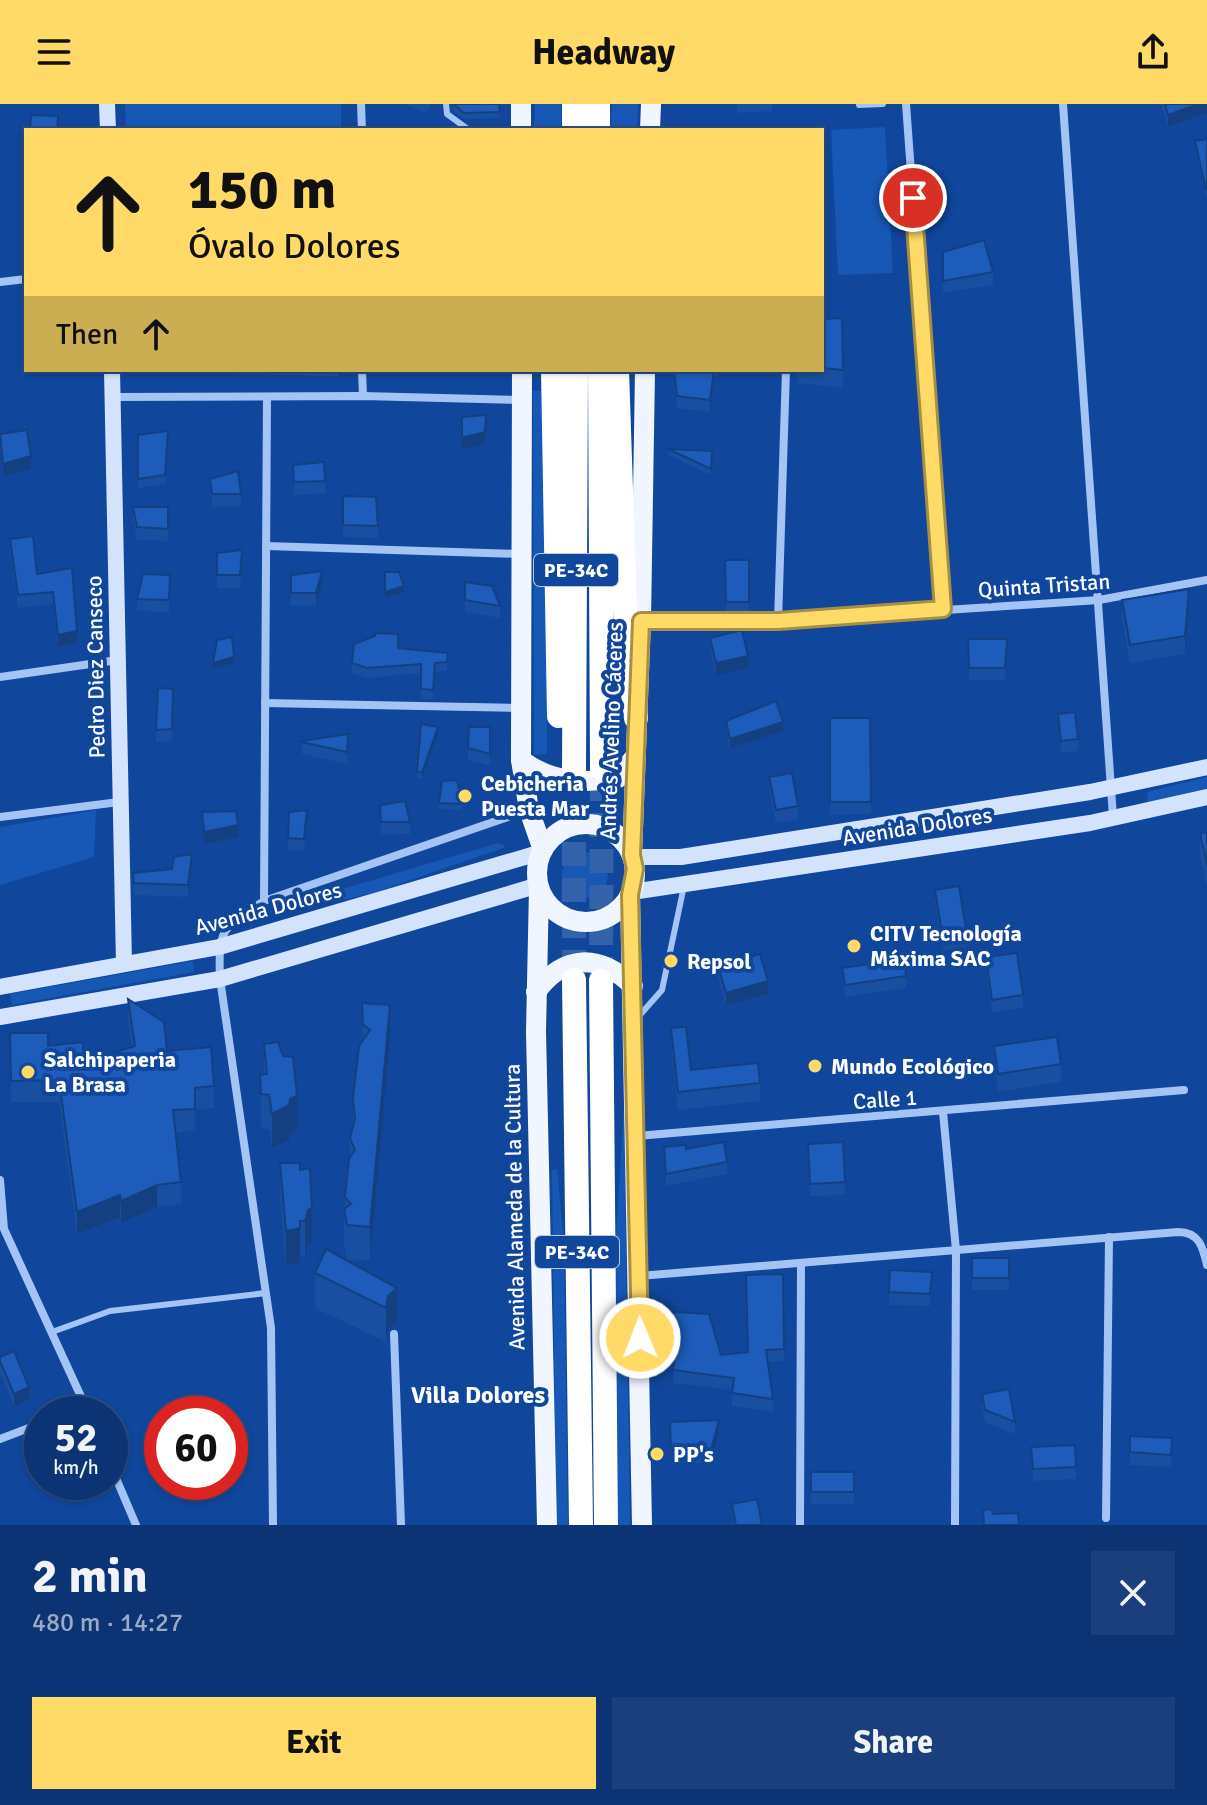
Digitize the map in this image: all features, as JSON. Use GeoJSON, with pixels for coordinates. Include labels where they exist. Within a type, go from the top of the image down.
{"type":"FeatureCollection","features":[{"type":"Feature","properties":{"kind":"highway"},"geometry":{"type":"LineString","coordinates":[[574,104],[574,128]]}},
{"type":"Feature","properties":{"kind":"highway"},"geometry":{"type":"LineString","coordinates":[[598,104],[598,128]]}},
{"type":"Feature","properties":{"kind":"highway","name":"Andrés Avelino Cáceres"},"geometry":{"type":"LineString","coordinates":[[553,372],[559,726],[574,766],[576,372]]}},
{"type":"Feature","properties":{"kind":"highway","name":"Andrés Avelino Cáceres"},"geometry":{"type":"LineString","coordinates":[[600,372],[602,769]]}},
{"type":"Feature","properties":{"kind":"highway"},"geometry":{"type":"LineString","coordinates":[[617,372],[620,529],[626,638],[636,718]]}},
{"type":"Feature","properties":{"kind":"highway","name":"PE-34C"},"geometry":{"type":"LineString","coordinates":[[574,980],[581,1525]]}},
{"type":"Feature","properties":{"kind":"highway","name":"PE-34C"},"geometry":{"type":"LineString","coordinates":[[601,981],[606,1525]]}},
{"type":"Feature","properties":{"kind":"main road"},"geometry":{"type":"LineString","coordinates":[[107,104],[108,128]]}},
{"type":"Feature","properties":{"kind":"main road"},"geometry":{"type":"LineString","coordinates":[[521,104],[521,128]]}},
{"type":"Feature","properties":{"kind":"main road"},"geometry":{"type":"LineString","coordinates":[[650,128],[651,104]]}},
{"type":"Feature","properties":{"kind":"main road","name":"Pedro Diez Canseco"},"geometry":{"type":"LineString","coordinates":[[112,372],[124,964]]}},
{"type":"Feature","properties":{"kind":"main road"},"geometry":{"type":"LineString","coordinates":[[522,372],[521,760],[529,810],[542,851],[539,887],[547,903],[574,921],[591,922],[607,918],[631,893]]}},
{"type":"Feature","properties":{"kind":"main road","name":"Andrés Avelino Cáceres"},"geometry":{"type":"LineString","coordinates":[[632,856],[641,621],[645,372]]}},
{"type":"Feature","properties":{"kind":"main road"},"geometry":{"type":"LineString","coordinates":[[521,760],[547,777],[602,781],[618,778],[634,758]]}},
{"type":"Feature","properties":{"kind":"main road","name":"Avenida Dolores"},"geometry":{"type":"LineString","coordinates":[[632,856],[681,857],[1112,788],[1207,767]]}},
{"type":"Feature","properties":{"kind":"main road","name":"Avenida Dolores"},"geometry":{"type":"LineString","coordinates":[[631,893],[1113,819],[1207,797]]}},
{"type":"Feature","properties":{"kind":"main road"},"geometry":{"type":"LineString","coordinates":[[542,851],[552,838],[581,824],[611,831],[632,856],[635,869],[631,893],[642,1525]]}},
{"type":"Feature","properties":{"kind":"main road","name":"Avenida Dolores"},"geometry":{"type":"LineString","coordinates":[[0,987],[219,947],[542,851]]}},
{"type":"Feature","properties":{"kind":"main road"},"geometry":{"type":"LineString","coordinates":[[0,1017],[220,979],[539,887]]}},
{"type":"Feature","properties":{"kind":"main road","name":"Avenida Alameda de la Cultura"},"geometry":{"type":"LineString","coordinates":[[539,887],[536,992],[547,1525]]}},
{"type":"Feature","properties":{"kind":"main road"},"geometry":{"type":"LineString","coordinates":[[536,992],[548,977],[564,967],[582,962],[610,969],[633,986]]}},
{"type":"Feature","properties":{"kind":"street"},"geometry":{"type":"LineString","coordinates":[[361,104],[362,128]]}},
{"type":"Feature","properties":{"kind":"street"},"geometry":{"type":"LineString","coordinates":[[906,104],[943,609]]}},
{"type":"Feature","properties":{"kind":"street"},"geometry":{"type":"LineString","coordinates":[[1063,104],[1113,819]]}},
{"type":"Feature","properties":{"kind":"street"},"geometry":{"type":"LineString","coordinates":[[0,282],[24,279]]}},
{"type":"Feature","properties":{"kind":"street"},"geometry":{"type":"LineString","coordinates":[[362,372],[363,396]]}},
{"type":"Feature","properties":{"kind":"street"},"geometry":{"type":"LineString","coordinates":[[778,621],[786,372]]}},
{"type":"Feature","properties":{"kind":"street"},"geometry":{"type":"LineString","coordinates":[[113,397],[363,396],[523,400]]}},
{"type":"Feature","properties":{"kind":"street"},"geometry":{"type":"LineString","coordinates":[[264,901],[267,397]]}},
{"type":"Feature","properties":{"kind":"street"},"geometry":{"type":"LineString","coordinates":[[266,546],[522,554]]}},
{"type":"Feature","properties":{"kind":"street","name":"Quinta Tristan"},"geometry":{"type":"LineString","coordinates":[[641,621],[778,621],[1099,600],[1207,580]]}},
{"type":"Feature","properties":{"kind":"street"},"geometry":{"type":"LineString","coordinates":[[0,677],[118,660]]}},
{"type":"Feature","properties":{"kind":"street"},"geometry":{"type":"LineString","coordinates":[[265,703],[522,708]]}},
{"type":"Feature","properties":{"kind":"street"},"geometry":{"type":"LineString","coordinates":[[0,817],[119,802]]}},
{"type":"Feature","properties":{"kind":"street"},"geometry":{"type":"LineString","coordinates":[[273,1525],[271,1328],[220,979],[219,947],[227,926],[264,901],[529,810]]}},
{"type":"Feature","properties":{"kind":"street","name":"Calle 1"},"geometry":{"type":"LineString","coordinates":[[637,1136],[1184,1090]]}},
{"type":"Feature","properties":{"kind":"street"},"geometry":{"type":"LineString","coordinates":[[943,1112],[956,1250],[955,1525]]}},
{"type":"Feature","properties":{"kind":"street"},"geometry":{"type":"LineString","coordinates":[[0,1180],[4,1229],[81,1396]]}},
{"type":"Feature","properties":{"kind":"street"},"geometry":{"type":"LineString","coordinates":[[639,1276],[1186,1232],[1201,1243],[1207,1265]]}},
{"type":"Feature","properties":{"kind":"street"},"geometry":{"type":"LineString","coordinates":[[1106,1518],[1109,1237]]}},
{"type":"Feature","properties":{"kind":"street"},"geometry":{"type":"LineString","coordinates":[[800,1525],[801,1263]]}},
{"type":"Feature","properties":{"kind":"street"},"geometry":{"type":"LineString","coordinates":[[394,1334],[401,1525]]}},
{"type":"Feature","properties":{"kind":"street"},"geometry":{"type":"LineString","coordinates":[[0,1439],[24,1430]]}},
{"type":"Feature","properties":{"kind":"street"},"geometry":{"type":"LineString","coordinates":[[125,1500],[136,1525]]}},
{"type":"Feature","properties":{"kind":"lane"},"geometry":{"type":"LineString","coordinates":[[446,104],[447,114],[466,128]]}},
{"type":"Feature","properties":{"kind":"lane"},"geometry":{"type":"LineString","coordinates":[[859,105],[883,104]]}},
{"type":"Feature","properties":{"kind":"lane"},"geometry":{"type":"LineString","coordinates":[[633,1021],[662,990],[684,884]]}},
{"type":"Feature","properties":{"kind":"lane"},"geometry":{"type":"LineString","coordinates":[[52,1332],[110,1311],[266,1293]]}},
{"type":"Feature","properties":{"kind":"shaded area"},"geometry":{"type":"Polygon","coordinates":[[[125,104],[341,104],[341,128],[126,128],[125,104]]]}},
{"type":"Feature","properties":{"kind":"shaded area"},"geometry":{"type":"Polygon","coordinates":[[[535,104],[561,104],[561,128],[534,128],[535,104]]]}},
{"type":"Feature","properties":{"kind":"shaded area"},"geometry":{"type":"Polygon","coordinates":[[[612,104],[638,104],[637,128],[611,128],[612,104]]]}},
{"type":"Feature","properties":{"kind":"shaded area"},"geometry":{"type":"Polygon","coordinates":[[[885,127],[893,273],[838,275],[831,130],[885,127]]]}},
{"type":"Feature","properties":{"kind":"shaded area"},"geometry":{"type":"Polygon","coordinates":[[[133,372],[338,372],[338,376],[133,372]]]}},
{"type":"Feature","properties":{"kind":"shaded area"},"geometry":{"type":"Polygon","coordinates":[[[533,391],[547,391],[547,754],[534,755],[533,391]]]}},
{"type":"Feature","properties":{"kind":"shaded area"},"geometry":{"type":"Polygon","coordinates":[[[1207,777],[1207,792],[1148,807],[1147,792],[1207,777]]]}},
{"type":"Feature","properties":{"kind":"shaded area"},"geometry":{"type":"Polygon","coordinates":[[[96,810],[94,857],[0,885],[0,827],[96,810]]]}},
{"type":"Feature","properties":{"kind":"shaded area"},"geometry":{"type":"Polygon","coordinates":[[[498,843],[506,847],[373,893],[263,919],[264,912],[498,843]]]}},
{"type":"Feature","properties":{"kind":"shaded area"},"geometry":{"type":"Polygon","coordinates":[[[585,852],[601,859],[608,875],[601,891],[585,898],[569,891],[562,875],[569,859],[585,852]]]}},
{"type":"Feature","properties":{"kind":"shaded area"},"geometry":{"type":"Polygon","coordinates":[[[193,961],[194,972],[12,1005],[10,994],[193,961]]]}},
{"type":"Feature","properties":{"kind":"shaded area"},"geometry":{"type":"Polygon","coordinates":[[[624,1106],[630,1525],[618,1525],[616,1235],[624,1106]]]}},
{"type":"Feature","properties":{"kind":"shaded area"},"geometry":{"type":"Polygon","coordinates":[[[557,1169],[564,1243],[568,1525],[556,1525],[552,1170],[557,1169]]]}},
{"type":"Feature","properties":{"kind":"building"},"geometry":{"type":"Polygon","coordinates":[[[453,104],[499,104],[500,112],[464,113],[453,104]]]}},
{"type":"Feature","properties":{"kind":"building"},"geometry":{"type":"Polygon","coordinates":[[[1165,104],[1198,104],[1168,115],[1165,104]]]}},
{"type":"Feature","properties":{"kind":"building"},"geometry":{"type":"Polygon","coordinates":[[[31,115],[58,116],[57,128],[30,128],[31,115]]]}},
{"type":"Feature","properties":{"kind":"building"},"geometry":{"type":"Polygon","coordinates":[[[1207,139],[1207,189],[1206,189],[1195,141],[1207,139]]]}},
{"type":"Feature","properties":{"kind":"building"},"geometry":{"type":"Polygon","coordinates":[[[984,240],[993,272],[943,281],[943,252],[984,240]]]}},
{"type":"Feature","properties":{"kind":"building"},"geometry":{"type":"Polygon","coordinates":[[[842,318],[843,370],[824,368],[824,319],[842,318]]]}},
{"type":"Feature","properties":{"kind":"building"},"geometry":{"type":"Polygon","coordinates":[[[674,372],[714,372],[710,400],[677,396],[674,372]]]}},
{"type":"Feature","properties":{"kind":"building"},"geometry":{"type":"Polygon","coordinates":[[[486,415],[485,432],[462,438],[462,417],[486,415]]]}},
{"type":"Feature","properties":{"kind":"building"},"geometry":{"type":"Polygon","coordinates":[[[27,430],[31,456],[3,464],[0,434],[27,430]]]}},
{"type":"Feature","properties":{"kind":"building"},"geometry":{"type":"Polygon","coordinates":[[[168,431],[165,475],[138,479],[138,435],[168,431]]]}},
{"type":"Feature","properties":{"kind":"building"},"geometry":{"type":"Polygon","coordinates":[[[668,449],[712,451],[711,469],[668,449]]]}},
{"type":"Feature","properties":{"kind":"building"},"geometry":{"type":"Polygon","coordinates":[[[324,462],[325,481],[294,482],[293,465],[324,462]]]}},
{"type":"Feature","properties":{"kind":"building"},"geometry":{"type":"Polygon","coordinates":[[[238,471],[241,494],[212,494],[210,479],[238,471]]]}},
{"type":"Feature","properties":{"kind":"building"},"geometry":{"type":"Polygon","coordinates":[[[343,496],[376,497],[378,526],[343,525],[343,496]]]}},
{"type":"Feature","properties":{"kind":"building"},"geometry":{"type":"Polygon","coordinates":[[[133,507],[168,507],[168,529],[137,527],[133,507]]]}},
{"type":"Feature","properties":{"kind":"building"},"geometry":{"type":"Polygon","coordinates":[[[33,536],[37,574],[72,568],[77,631],[58,635],[53,592],[18,595],[10,539],[33,536]]]}},
{"type":"Feature","properties":{"kind":"building"},"geometry":{"type":"Polygon","coordinates":[[[242,550],[240,575],[217,575],[217,553],[242,550]]]}},
{"type":"Feature","properties":{"kind":"building"},"geometry":{"type":"Polygon","coordinates":[[[725,560],[749,560],[749,602],[726,602],[725,560]]]}},
{"type":"Feature","properties":{"kind":"building"},"geometry":{"type":"Polygon","coordinates":[[[322,571],[316,593],[291,593],[291,575],[322,571]]]}},
{"type":"Feature","properties":{"kind":"building"},"geometry":{"type":"Polygon","coordinates":[[[385,572],[399,572],[404,586],[385,592],[385,572]]]}},
{"type":"Feature","properties":{"kind":"building"},"geometry":{"type":"Polygon","coordinates":[[[143,574],[170,575],[169,600],[137,599],[143,574]]]}},
{"type":"Feature","properties":{"kind":"building"},"geometry":{"type":"Polygon","coordinates":[[[465,582],[492,586],[500,606],[465,600],[465,582]]]}},
{"type":"Feature","properties":{"kind":"building"},"geometry":{"type":"Polygon","coordinates":[[[1189,589],[1185,636],[1130,645],[1122,600],[1189,589]]]}},
{"type":"Feature","properties":{"kind":"building"},"geometry":{"type":"Polygon","coordinates":[[[742,630],[748,656],[716,663],[710,638],[742,630]]]}},
{"type":"Feature","properties":{"kind":"building"},"geometry":{"type":"Polygon","coordinates":[[[375,633],[398,634],[398,648],[448,653],[447,662],[435,663],[433,690],[421,689],[421,664],[367,668],[352,663],[354,644],[375,636],[375,633]]]}},
{"type":"Feature","properties":{"kind":"building"},"geometry":{"type":"Polygon","coordinates":[[[232,637],[234,657],[213,663],[217,640],[232,637]]]}},
{"type":"Feature","properties":{"kind":"building"},"geometry":{"type":"Polygon","coordinates":[[[968,639],[1007,639],[1005,668],[969,668],[968,639]]]}},
{"type":"Feature","properties":{"kind":"building"},"geometry":{"type":"Polygon","coordinates":[[[158,688],[173,689],[172,729],[156,730],[158,688]]]}},
{"type":"Feature","properties":{"kind":"building"},"geometry":{"type":"Polygon","coordinates":[[[776,701],[783,722],[730,739],[726,721],[776,701]]]}},
{"type":"Feature","properties":{"kind":"building"},"geometry":{"type":"Polygon","coordinates":[[[1075,712],[1078,739],[1061,741],[1058,714],[1075,712]]]}},
{"type":"Feature","properties":{"kind":"building"},"geometry":{"type":"Polygon","coordinates":[[[830,718],[870,718],[871,802],[830,802],[830,718]]]}},
{"type":"Feature","properties":{"kind":"building"},"geometry":{"type":"Polygon","coordinates":[[[421,724],[438,727],[422,773],[417,771],[421,724]]]}},
{"type":"Feature","properties":{"kind":"building"},"geometry":{"type":"Polygon","coordinates":[[[469,727],[490,727],[490,754],[468,748],[469,727]]]}},
{"type":"Feature","properties":{"kind":"building"},"geometry":{"type":"Polygon","coordinates":[[[348,734],[347,752],[302,742],[302,741],[348,734]]]}},
{"type":"Feature","properties":{"kind":"building"},"geometry":{"type":"Polygon","coordinates":[[[792,773],[798,806],[776,810],[769,777],[792,773]]]}},
{"type":"Feature","properties":{"kind":"building"},"geometry":{"type":"Polygon","coordinates":[[[457,780],[462,804],[439,803],[442,781],[457,780]]]}},
{"type":"Feature","properties":{"kind":"building"},"geometry":{"type":"Polygon","coordinates":[[[405,801],[410,822],[381,822],[380,805],[405,801]]]}},
{"type":"Feature","properties":{"kind":"building"},"geometry":{"type":"Polygon","coordinates":[[[307,810],[304,839],[288,838],[289,812],[307,810]]]}},
{"type":"Feature","properties":{"kind":"building"},"geometry":{"type":"Polygon","coordinates":[[[236,811],[238,825],[204,832],[202,812],[236,811]]]}},
{"type":"Feature","properties":{"kind":"building"},"geometry":{"type":"Polygon","coordinates":[[[1207,832],[1207,865],[1200,833],[1207,832]]]}},
{"type":"Feature","properties":{"kind":"building"},"geometry":{"type":"Polygon","coordinates":[[[192,854],[188,885],[134,883],[133,873],[172,869],[174,857],[192,854]]]}},
{"type":"Feature","properties":{"kind":"building"},"geometry":{"type":"Polygon","coordinates":[[[959,886],[967,935],[943,939],[935,890],[959,886]]]}},
{"type":"Feature","properties":{"kind":"building"},"geometry":{"type":"Polygon","coordinates":[[[1017,953],[1023,995],[992,1000],[986,957],[1017,953]]]}},
{"type":"Feature","properties":{"kind":"building"},"geometry":{"type":"Polygon","coordinates":[[[760,954],[768,981],[726,993],[718,966],[760,954]]]}},
{"type":"Feature","properties":{"kind":"building"},"geometry":{"type":"Polygon","coordinates":[[[904,959],[906,976],[845,985],[842,968],[904,959]]]}},
{"type":"Feature","properties":{"kind":"building"},"geometry":{"type":"Polygon","coordinates":[[[128,999],[164,1022],[167,1051],[211,1047],[214,1086],[195,1088],[195,1109],[173,1110],[181,1182],[157,1185],[121,1201],[120,1195],[77,1212],[59,1080],[11,1081],[10,1033],[48,1033],[48,1046],[83,1042],[83,1062],[135,1046],[128,999]]]}},
{"type":"Feature","properties":{"kind":"building"},"geometry":{"type":"Polygon","coordinates":[[[362,1003],[390,1005],[370,1227],[347,1225],[344,1209],[351,1204],[345,1197],[349,1159],[355,1150],[350,1138],[355,1119],[353,1098],[359,1046],[370,1030],[363,1024],[362,1003]]]}},
{"type":"Feature","properties":{"kind":"building"},"geometry":{"type":"Polygon","coordinates":[[[686,1027],[691,1070],[758,1063],[760,1083],[678,1092],[671,1028],[686,1027]]]}},
{"type":"Feature","properties":{"kind":"building"},"geometry":{"type":"Polygon","coordinates":[[[1057,1037],[1061,1064],[998,1074],[994,1046],[1057,1037]]]}},
{"type":"Feature","properties":{"kind":"building"},"geometry":{"type":"Polygon","coordinates":[[[278,1042],[283,1056],[293,1057],[297,1096],[290,1099],[289,1105],[272,1114],[269,1095],[261,1094],[260,1075],[267,1074],[264,1044],[278,1042]]]}},
{"type":"Feature","properties":{"kind":"building"},"geometry":{"type":"Polygon","coordinates":[[[724,1142],[727,1162],[666,1174],[664,1147],[686,1145],[686,1149],[724,1142]]]}},
{"type":"Feature","properties":{"kind":"building"},"geometry":{"type":"Polygon","coordinates":[[[843,1142],[845,1182],[810,1184],[808,1144],[843,1142]]]}},
{"type":"Feature","properties":{"kind":"building"},"geometry":{"type":"Polygon","coordinates":[[[280,1163],[300,1163],[300,1170],[310,1168],[312,1208],[308,1210],[305,1221],[300,1221],[300,1228],[286,1231],[280,1163]]]}},
{"type":"Feature","properties":{"kind":"building"},"geometry":{"type":"Polygon","coordinates":[[[326,1249],[397,1288],[388,1296],[386,1308],[315,1273],[326,1249]]]}},
{"type":"Feature","properties":{"kind":"building"},"geometry":{"type":"Polygon","coordinates":[[[972,1258],[1009,1258],[1009,1278],[972,1278],[972,1258]]]}},
{"type":"Feature","properties":{"kind":"building"},"geometry":{"type":"Polygon","coordinates":[[[890,1270],[932,1272],[930,1294],[889,1292],[890,1270]]]}},
{"type":"Feature","properties":{"kind":"building"},"geometry":{"type":"Polygon","coordinates":[[[783,1274],[784,1349],[766,1350],[773,1399],[732,1393],[734,1378],[673,1370],[676,1345],[670,1344],[673,1312],[709,1314],[721,1355],[748,1352],[746,1275],[783,1274]]]}},
{"type":"Feature","properties":{"kind":"building"},"geometry":{"type":"Polygon","coordinates":[[[14,1351],[29,1387],[14,1394],[0,1357],[14,1351]]]}},
{"type":"Feature","properties":{"kind":"building"},"geometry":{"type":"Polygon","coordinates":[[[1009,1389],[1015,1422],[985,1410],[982,1394],[1009,1389]]]}},
{"type":"Feature","properties":{"kind":"building"},"geometry":{"type":"Polygon","coordinates":[[[719,1420],[711,1450],[671,1452],[670,1422],[719,1420]]]}},
{"type":"Feature","properties":{"kind":"building"},"geometry":{"type":"Polygon","coordinates":[[[1130,1436],[1172,1438],[1171,1455],[1130,1452],[1130,1436]]]}},
{"type":"Feature","properties":{"kind":"building"},"geometry":{"type":"Polygon","coordinates":[[[1075,1445],[1076,1467],[1033,1469],[1031,1447],[1075,1445]]]}},
{"type":"Feature","properties":{"kind":"building"},"geometry":{"type":"Polygon","coordinates":[[[811,1472],[854,1472],[854,1492],[811,1492],[811,1472]]]}},
{"type":"Feature","properties":{"kind":"building"},"geometry":{"type":"Polygon","coordinates":[[[757,1499],[762,1525],[736,1525],[732,1504],[757,1499]]]}},
{"type":"Feature","properties":{"kind":"building"},"geometry":{"type":"Polygon","coordinates":[[[991,1509],[993,1514],[1018,1513],[1019,1525],[984,1525],[983,1510],[991,1509]]]}},
{"type":"Feature","properties":{"kind":"tunnel"},"geometry":{"type":"LineString","coordinates":[[601,981],[602,769]]}},
{"type":"Feature","properties":{"kind":"tunnel"},"geometry":{"type":"LineString","coordinates":[[574,770],[574,980]]}},
{"type":"Feature","properties":{"kind":"place","name":"Cebicheria Puesta Mar"},"geometry":{"type":"Point","coordinates":[465,796]}},
{"type":"Feature","properties":{"kind":"place","name":"CITV Tecnología Máxima SAC"},"geometry":{"type":"Point","coordinates":[854,946]}},
{"type":"Feature","properties":{"kind":"place","name":"Repsol"},"geometry":{"type":"Point","coordinates":[671,961]}},
{"type":"Feature","properties":{"kind":"place","name":"Mundo Ecológico"},"geometry":{"type":"Point","coordinates":[815,1066]}},
{"type":"Feature","properties":{"kind":"place","name":"Salchipaperia La Brasa"},"geometry":{"type":"Point","coordinates":[28,1072]}},
{"type":"Feature","properties":{"kind":"place","name":"PP's"},"geometry":{"type":"Point","coordinates":[657,1454]}},
{"type":"Feature","properties":{"kind":"district","name":"Villa Dolores"},"geometry":{"type":"Point","coordinates":[478,1395]}},
{"type":"Feature","properties":{"kind":"route"},"geometry":{"type":"LineString","coordinates":[[640,1338],[630,895],[635,880],[632,855],[634,758],[641,621],[778,621],[943,609],[913,198]]}}]}
